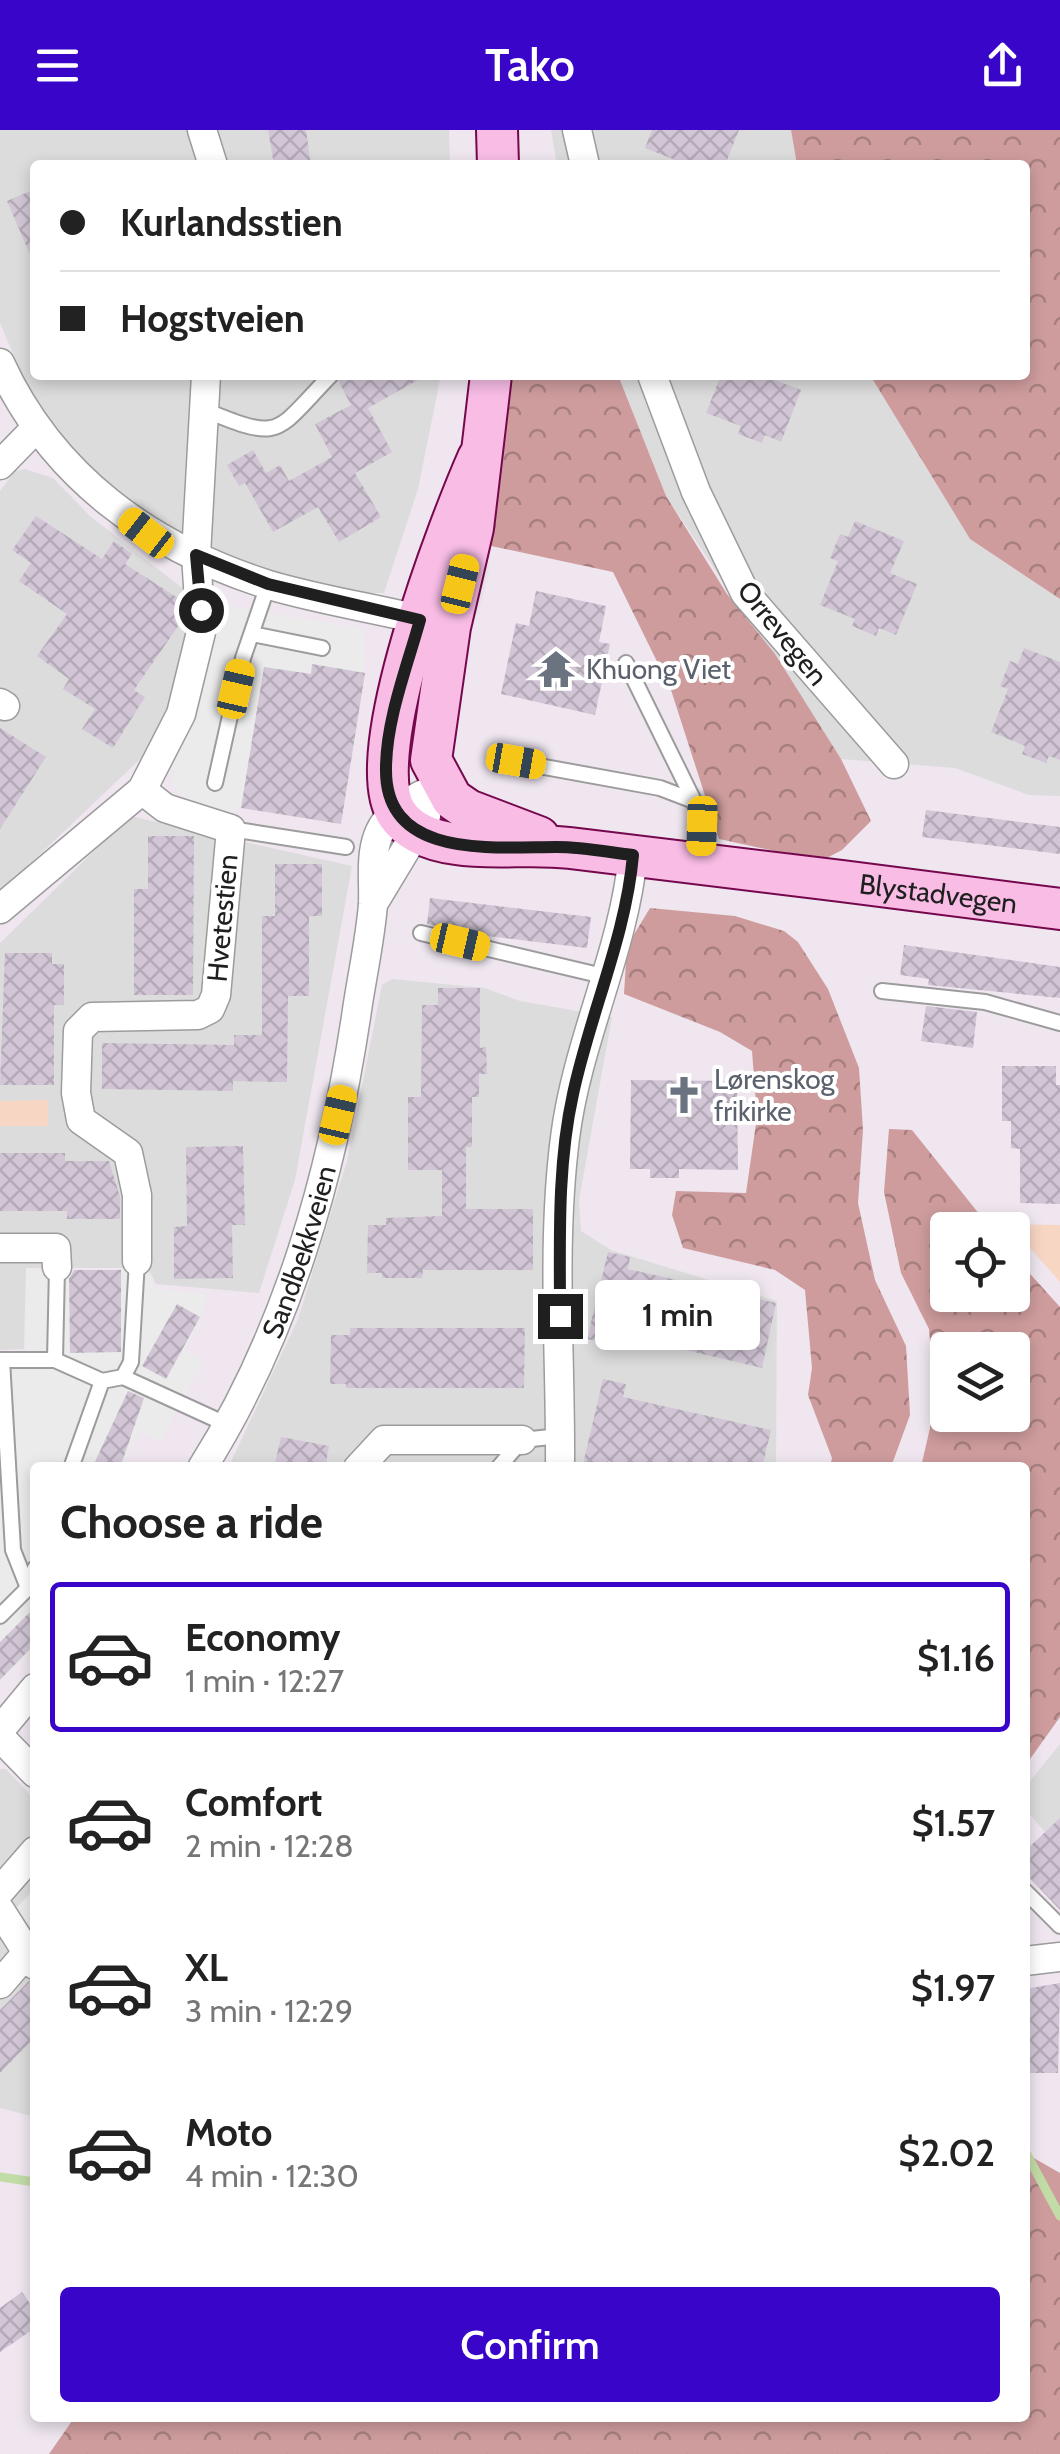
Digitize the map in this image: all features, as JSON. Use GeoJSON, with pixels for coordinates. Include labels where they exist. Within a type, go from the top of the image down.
{"type":"FeatureCollection","features":[{"type":"Feature","properties":{"kind":"main road"},"geometry":{"type":"LineString","coordinates":[[497,130],[498,160]]}},
{"type":"Feature","properties":{"kind":"main road"},"geometry":{"type":"LineString","coordinates":[[490,380],[478,458],[474,528],[386,757],[386,783],[406,822],[455,844],[562,847],[633,855]]}},
{"type":"Feature","properties":{"kind":"main road"},"geometry":{"type":"LineString","coordinates":[[435,624],[430,744],[442,786],[468,810],[562,847]]}},
{"type":"Feature","properties":{"kind":"main road","name":"Blystadvegen"},"geometry":{"type":"LineString","coordinates":[[633,855],[1060,909]]}},
{"type":"Feature","properties":{"kind":"street"},"geometry":{"type":"LineString","coordinates":[[202,130],[211,160]]}},
{"type":"Feature","properties":{"kind":"street"},"geometry":{"type":"LineString","coordinates":[[577,130],[585,160]]}},
{"type":"Feature","properties":{"kind":"street"},"geometry":{"type":"LineString","coordinates":[[0,363],[35,429],[106,502],[146,533],[268,584],[435,624]]}},
{"type":"Feature","properties":{"kind":"street"},"geometry":{"type":"LineString","coordinates":[[0,910],[142,790],[173,734],[196,664],[201,589],[196,555],[205,380]]}},
{"type":"Feature","properties":{"kind":"street","name":"Orrevegen"},"geometry":{"type":"LineString","coordinates":[[654,380],[696,492],[745,593],[894,764]]}},
{"type":"Feature","properties":{"kind":"street"},"geometry":{"type":"LineString","coordinates":[[0,465],[35,429]]}},
{"type":"Feature","properties":{"kind":"street","name":"Sandbekkveien"},"geometry":{"type":"LineString","coordinates":[[206,1462],[228,1426],[274,1331],[314,1215],[346,1077],[372,905],[378,836],[406,822],[442,786]]}},
{"type":"Feature","properties":{"kind":"street","name":"Hvetestien"},"geometry":{"type":"LineString","coordinates":[[138,1261],[138,1195],[128,1153],[80,1120],[76,1093],[78,1031],[92,1017],[198,1015],[210,1009],[216,995],[231,828],[164,808],[142,790]]}},
{"type":"Feature","properties":{"kind":"street"},"geometry":{"type":"LineString","coordinates":[[560,1462],[564,1139],[603,976],[630,890],[633,855]]}},
{"type":"Feature","properties":{"kind":"street"},"geometry":{"type":"LineString","coordinates":[[0,1248],[56,1248],[57,1267]]}},
{"type":"Feature","properties":{"kind":"street"},"geometry":{"type":"LineString","coordinates":[[364,1462],[384,1440],[522,1440]]}},
{"type":"Feature","properties":{"kind":"street"},"geometry":{"type":"LineString","coordinates":[[30,1694],[0,1733],[30,1767]]}},
{"type":"Feature","properties":{"kind":"street"},"geometry":{"type":"LineString","coordinates":[[0,1891],[30,1857]]}},
{"type":"Feature","properties":{"kind":"street"},"geometry":{"type":"LineString","coordinates":[[0,1910],[30,1960],[0,1984]]}},
{"type":"Feature","properties":{"kind":"street"},"geometry":{"type":"LineString","coordinates":[[1030,1960],[1060,1957]]}},
{"type":"Feature","properties":{"kind":"lane"},"geometry":{"type":"LineString","coordinates":[[202,409],[259,432],[277,430],[327,380]]}},
{"type":"Feature","properties":{"kind":"lane"},"geometry":{"type":"LineString","coordinates":[[214,783],[268,584]]}},
{"type":"Feature","properties":{"kind":"lane"},"geometry":{"type":"LineString","coordinates":[[252,634],[322,648]]}},
{"type":"Feature","properties":{"kind":"lane"},"geometry":{"type":"LineString","coordinates":[[626,663],[694,801],[702,826],[700,864]]}},
{"type":"Feature","properties":{"kind":"lane"},"geometry":{"type":"LineString","coordinates":[[496,758],[660,788],[694,801]]}},
{"type":"Feature","properties":{"kind":"lane"},"geometry":{"type":"LineString","coordinates":[[231,828],[346,847]]}},
{"type":"Feature","properties":{"kind":"lane"},"geometry":{"type":"LineString","coordinates":[[421,934],[603,976]]}},
{"type":"Feature","properties":{"kind":"lane"},"geometry":{"type":"LineString","coordinates":[[882,990],[985,1002],[1060,1022]]}},
{"type":"Feature","properties":{"kind":"lane"},"geometry":{"type":"LineString","coordinates":[[123,1378],[132,1362],[138,1261]]}},
{"type":"Feature","properties":{"kind":"lane"},"geometry":{"type":"LineString","coordinates":[[55,1360],[57,1267]]}},
{"type":"Feature","properties":{"kind":"lane"},"geometry":{"type":"LineString","coordinates":[[28,1588],[13,1550],[1,1360],[55,1360],[102,1381],[123,1378],[228,1426]]}},
{"type":"Feature","properties":{"kind":"lane"},"geometry":{"type":"LineString","coordinates":[[73,1462],[102,1381]]}},
{"type":"Feature","properties":{"kind":"lane"},"geometry":{"type":"LineString","coordinates":[[503,1462],[522,1440],[560,1436]]}},
{"type":"Feature","properties":{"kind":"lane"},"geometry":{"type":"LineString","coordinates":[[0,1616],[30,1582]]}},
{"type":"Feature","properties":{"kind":"lane"},"geometry":{"type":"LineString","coordinates":[[1030,1897],[1060,1926]]}},
{"type":"Feature","properties":{"kind":"shaded area"},"geometry":{"type":"Polygon","coordinates":[[[0,130],[449,130],[450,160],[30,160],[30,380],[440,380],[418,489],[384,593],[359,593],[293,579],[161,528],[114,495],[73,453],[32,398],[0,323],[0,130]]]}},
{"type":"Feature","properties":{"kind":"shaded area"},"geometry":{"type":"Polygon","coordinates":[[[551,130],[791,130],[796,160],[556,160],[551,130]]]}},
{"type":"Feature","properties":{"kind":"shaded area"},"geometry":{"type":"Polygon","coordinates":[[[620,380],[873,380],[970,539],[1060,599],[1060,796],[1029,795],[955,768],[841,759],[666,496],[620,380]]]}},
{"type":"Feature","properties":{"kind":"shaded area"},"geometry":{"type":"Polygon","coordinates":[[[25,469],[53,478],[90,516],[195,598],[191,652],[153,747],[0,892],[0,491],[15,471],[25,469]]]}},
{"type":"Feature","properties":{"kind":"shaded area"},"geometry":{"type":"Polygon","coordinates":[[[231,606],[364,629],[365,660],[364,673],[312,665],[310,675],[263,668],[241,808],[232,813],[185,798],[174,788],[171,774],[207,671],[216,621],[228,623],[231,606]]]}},
{"type":"Feature","properties":{"kind":"shaded area"},"geometry":{"type":"Polygon","coordinates":[[[130,816],[352,866],[295,1180],[259,1293],[156,1284],[148,1268],[26,1268],[24,1349],[0,1350],[0,943],[130,816]]]}},
{"type":"Feature","properties":{"kind":"shaded area"},"geometry":{"type":"Polygon","coordinates":[[[392,979],[485,988],[520,1001],[612,1017],[579,1200],[581,1231],[611,1250],[777,1301],[776,1462],[231,1462],[298,1319],[347,1161],[382,985],[392,979]]]}},
{"type":"Feature","properties":{"kind":"shaded area"},"geometry":{"type":"Polygon","coordinates":[[[48,1100],[48,1126],[0,1126],[0,1101],[48,1100]]]}},
{"type":"Feature","properties":{"kind":"shaded area"},"geometry":{"type":"Polygon","coordinates":[[[1030,1224],[1060,1225],[1060,1282],[1030,1248],[1030,1224]]]}},
{"type":"Feature","properties":{"kind":"shaded area"},"geometry":{"type":"Polygon","coordinates":[[[28,1270],[148,1270],[154,1289],[207,1294],[202,1317],[185,1350],[203,1362],[161,1441],[138,1431],[125,1462],[30,1462],[30,1654],[0,1682],[0,1351],[26,1351],[28,1270]]]}},
{"type":"Feature","properties":{"kind":"shaded area"},"geometry":{"type":"Polygon","coordinates":[[[1060,1744],[1060,1849],[1030,1815],[1030,1781],[1060,1744]]]}},
{"type":"Feature","properties":{"kind":"shaded area"},"geometry":{"type":"Polygon","coordinates":[[[0,1769],[6,1769],[30,1795],[30,2116],[0,2108],[0,1769]]]}},
{"type":"Feature","properties":{"kind":"shaded area"},"geometry":{"type":"Polygon","coordinates":[[[30,1894],[30,1927],[16,1908],[30,1894]]]}},
{"type":"Feature","properties":{"kind":"green space"},"geometry":{"type":"Polygon","coordinates":[[[791,130],[1060,130],[1060,599],[970,539],[873,380],[1030,380],[1030,160],[796,160],[791,130]]]}},
{"type":"Feature","properties":{"kind":"green space"},"geometry":{"type":"Polygon","coordinates":[[[506,380],[620,380],[666,496],[727,594],[775,654],[841,759],[871,821],[842,850],[821,861],[719,839],[671,690],[613,572],[477,543],[506,380]]]}},
{"type":"Feature","properties":{"kind":"green space"},"geometry":{"type":"Polygon","coordinates":[[[650,908],[735,916],[784,931],[798,942],[828,989],[859,1068],[863,1130],[858,1203],[875,1280],[906,1346],[910,1415],[893,1462],[831,1462],[808,1395],[812,1368],[805,1290],[775,1270],[683,1248],[672,1215],[676,1191],[746,1193],[757,1117],[752,1051],[720,1032],[624,994],[627,946],[650,908]]]}},
{"type":"Feature","properties":{"kind":"green space"},"geometry":{"type":"Polygon","coordinates":[[[889,1129],[912,1130],[978,1212],[930,1212],[930,1312],[1030,1312],[1030,1274],[1060,1307],[1060,1717],[1030,1759],[1030,1462],[922,1462],[930,1428],[930,1432],[1030,1432],[1030,1332],[930,1332],[930,1342],[929,1329],[901,1273],[884,1192],[889,1129]]]}},
{"type":"Feature","properties":{"kind":"green space"},"geometry":{"type":"Polygon","coordinates":[[[1030,2156],[1060,2173],[1060,2454],[49,2454],[71,2422],[1030,2422],[1030,2156]]]}},
{"type":"Feature","properties":{"kind":"building"},"geometry":{"type":"Polygon","coordinates":[[[268,130],[306,130],[310,160],[273,160],[268,130]]]}},
{"type":"Feature","properties":{"kind":"building"},"geometry":{"type":"Polygon","coordinates":[[[652,130],[739,130],[727,160],[675,160],[645,148],[652,130]]]}},
{"type":"Feature","properties":{"kind":"building"},"geometry":{"type":"Polygon","coordinates":[[[30,191],[30,254],[7,201],[30,191]]]}},
{"type":"Feature","properties":{"kind":"building"},"geometry":{"type":"Polygon","coordinates":[[[418,380],[368,408],[392,452],[355,473],[381,517],[339,542],[318,507],[273,532],[245,483],[239,486],[227,465],[253,450],[266,473],[280,465],[289,481],[332,457],[315,424],[351,405],[339,382],[418,380]]]}},
{"type":"Feature","properties":{"kind":"building"},"geometry":{"type":"Polygon","coordinates":[[[719,380],[775,380],[801,390],[781,442],[765,435],[762,443],[738,434],[741,426],[706,413],[719,380]]]}},
{"type":"Feature","properties":{"kind":"building"},"geometry":{"type":"Polygon","coordinates":[[[36,516],[102,559],[114,541],[132,554],[125,564],[181,600],[183,619],[134,690],[145,697],[113,748],[82,729],[95,709],[63,689],[69,679],[37,656],[67,614],[19,581],[31,563],[12,550],[36,516]]]}},
{"type":"Feature","properties":{"kind":"building"},"geometry":{"type":"Polygon","coordinates":[[[855,521],[904,541],[890,573],[917,584],[896,635],[879,628],[876,636],[852,626],[855,619],[820,605],[838,561],[830,558],[840,534],[848,537],[855,521]]]}},
{"type":"Feature","properties":{"kind":"building","name":"Khuong Viet"},"geometry":{"type":"Polygon","coordinates":[[[536,591],[606,606],[599,642],[610,644],[595,715],[501,694],[516,623],[529,626],[536,591]]]}},
{"type":"Feature","properties":{"kind":"building"},"geometry":{"type":"Polygon","coordinates":[[[1024,648],[1060,662],[1060,760],[1049,756],[1046,763],[1022,754],[1025,746],[991,732],[1008,689],[1000,686],[1010,661],[1018,664],[1024,648]]]}},
{"type":"Feature","properties":{"kind":"building"},"geometry":{"type":"Polygon","coordinates":[[[312,664],[365,673],[341,824],[241,808],[264,667],[311,674],[312,664]]]}},
{"type":"Feature","properties":{"kind":"building"},"geometry":{"type":"Polygon","coordinates":[[[0,728],[46,757],[0,829],[0,728]]]}},
{"type":"Feature","properties":{"kind":"building"},"geometry":{"type":"Polygon","coordinates":[[[926,810],[1060,827],[1060,854],[922,837],[926,810]]]}},
{"type":"Feature","properties":{"kind":"building"},"geometry":{"type":"Polygon","coordinates":[[[148,836],[194,836],[193,995],[134,995],[134,889],[148,889],[148,836]]]}},
{"type":"Feature","properties":{"kind":"building"},"geometry":{"type":"Polygon","coordinates":[[[275,864],[322,864],[322,916],[309,916],[309,996],[288,996],[287,1082],[233,1081],[233,1091],[102,1089],[102,1043],[234,1045],[234,1035],[262,1035],[262,916],[275,916],[275,864]]]}},
{"type":"Feature","properties":{"kind":"building"},"geometry":{"type":"Polygon","coordinates":[[[430,898],[591,917],[587,948],[471,934],[427,924],[430,898]]]}},
{"type":"Feature","properties":{"kind":"building"},"geometry":{"type":"Polygon","coordinates":[[[904,945],[1060,967],[1060,998],[928,985],[929,979],[900,975],[904,945]]]}},
{"type":"Feature","properties":{"kind":"building"},"geometry":{"type":"Polygon","coordinates":[[[5,953],[52,953],[52,964],[64,964],[64,1005],[54,1005],[54,1085],[0,1085],[5,953]]]}},
{"type":"Feature","properties":{"kind":"building"},"geometry":{"type":"Polygon","coordinates":[[[438,988],[480,988],[480,1048],[486,1047],[487,1074],[479,1074],[479,1097],[472,1097],[472,1147],[466,1147],[466,1209],[533,1209],[533,1270],[423,1270],[422,1278],[382,1278],[382,1273],[367,1273],[368,1225],[386,1225],[386,1218],[442,1216],[442,1170],[408,1170],[408,1097],[421,1097],[422,1005],[438,1005],[438,988]]]}},
{"type":"Feature","properties":{"kind":"building"},"geometry":{"type":"Polygon","coordinates":[[[926,1006],[977,1012],[973,1048],[921,1041],[926,1006]]]}},
{"type":"Feature","properties":{"kind":"building"},"geometry":{"type":"Polygon","coordinates":[[[1002,1066],[1056,1066],[1056,1085],[1060,1085],[1060,1204],[1020,1203],[1020,1149],[1011,1148],[1011,1121],[1002,1121],[1002,1066]]]}},
{"type":"Feature","properties":{"kind":"building","name":"Lørenskog frikirke"},"geometry":{"type":"Polygon","coordinates":[[[631,1080],[737,1081],[738,1170],[679,1169],[679,1178],[650,1178],[650,1169],[630,1169],[631,1080]]]}},
{"type":"Feature","properties":{"kind":"building"},"geometry":{"type":"Polygon","coordinates":[[[243,1146],[245,1225],[232,1225],[233,1278],[174,1279],[174,1227],[187,1226],[186,1147],[243,1146]]]}},
{"type":"Feature","properties":{"kind":"building"},"geometry":{"type":"Polygon","coordinates":[[[0,1153],[65,1153],[65,1161],[109,1161],[120,1197],[120,1219],[67,1219],[67,1211],[0,1211],[0,1153]]]}},
{"type":"Feature","properties":{"kind":"building"},"geometry":{"type":"Polygon","coordinates":[[[608,1252],[630,1257],[628,1269],[776,1303],[762,1368],[613,1333],[610,1344],[587,1339],[608,1252]]]}},
{"type":"Feature","properties":{"kind":"building"},"geometry":{"type":"Polygon","coordinates":[[[74,1270],[121,1270],[121,1352],[70,1353],[69,1279],[74,1270]]]}},
{"type":"Feature","properties":{"kind":"building"},"geometry":{"type":"Polygon","coordinates":[[[177,1304],[200,1317],[166,1379],[142,1366],[177,1304]]]}},
{"type":"Feature","properties":{"kind":"building"},"geometry":{"type":"Polygon","coordinates":[[[350,1328],[525,1328],[524,1388],[346,1388],[346,1384],[330,1384],[331,1335],[350,1335],[350,1328]]]}},
{"type":"Feature","properties":{"kind":"building"},"geometry":{"type":"Polygon","coordinates":[[[603,1379],[626,1384],[623,1397],[771,1430],[763,1462],[583,1462],[603,1379]]]}},
{"type":"Feature","properties":{"kind":"building"},"geometry":{"type":"Polygon","coordinates":[[[128,1391],[144,1398],[122,1462],[95,1462],[128,1391]]]}},
{"type":"Feature","properties":{"kind":"building"},"geometry":{"type":"Polygon","coordinates":[[[281,1437],[329,1446],[326,1462],[275,1462],[281,1437]]]}},
{"type":"Feature","properties":{"kind":"building"},"geometry":{"type":"Polygon","coordinates":[[[30,1612],[30,1649],[0,1680],[0,1642],[30,1612]]]}},
{"type":"Feature","properties":{"kind":"building"},"geometry":{"type":"Polygon","coordinates":[[[1060,1818],[1060,1910],[1030,1878],[1030,1846],[1060,1818]]]}},
{"type":"Feature","properties":{"kind":"building"},"geometry":{"type":"Polygon","coordinates":[[[30,1981],[30,2042],[0,2073],[0,2010],[30,1981]]]}},
{"type":"Feature","properties":{"kind":"building"},"geometry":{"type":"Polygon","coordinates":[[[1060,1983],[1058,2073],[1030,2073],[1030,1988],[1060,1983]]]}},
{"type":"Feature","properties":{"kind":"building"},"geometry":{"type":"Polygon","coordinates":[[[22,2292],[30,2304],[30,2331],[0,2352],[0,2308],[22,2292]]]}},
{"type":"Feature","properties":{"kind":"waterway"},"geometry":{"type":"LineString","coordinates":[[1030,2160],[1060,2216]]}},
{"type":"Feature","properties":{"kind":"waterway"},"geometry":{"type":"LineString","coordinates":[[0,2177],[30,2181]]}},
{"type":"Feature","properties":{"kind":"place","name":"Khuong Viet"},"geometry":{"type":"Point","coordinates":[556,669]}},
{"type":"Feature","properties":{"kind":"place","name":"Lørenskog frikirke"},"geometry":{"type":"Point","coordinates":[684,1095]}},
{"type":"Feature","properties":{"kind":"route"},"geometry":{"type":"LineString","coordinates":[[201,610],[196,555],[268,584],[420,620],[386,757],[390,799],[404,823],[416,832],[455,844],[562,847],[633,855],[630,890],[603,976],[564,1139],[560,1316]]}}]}
